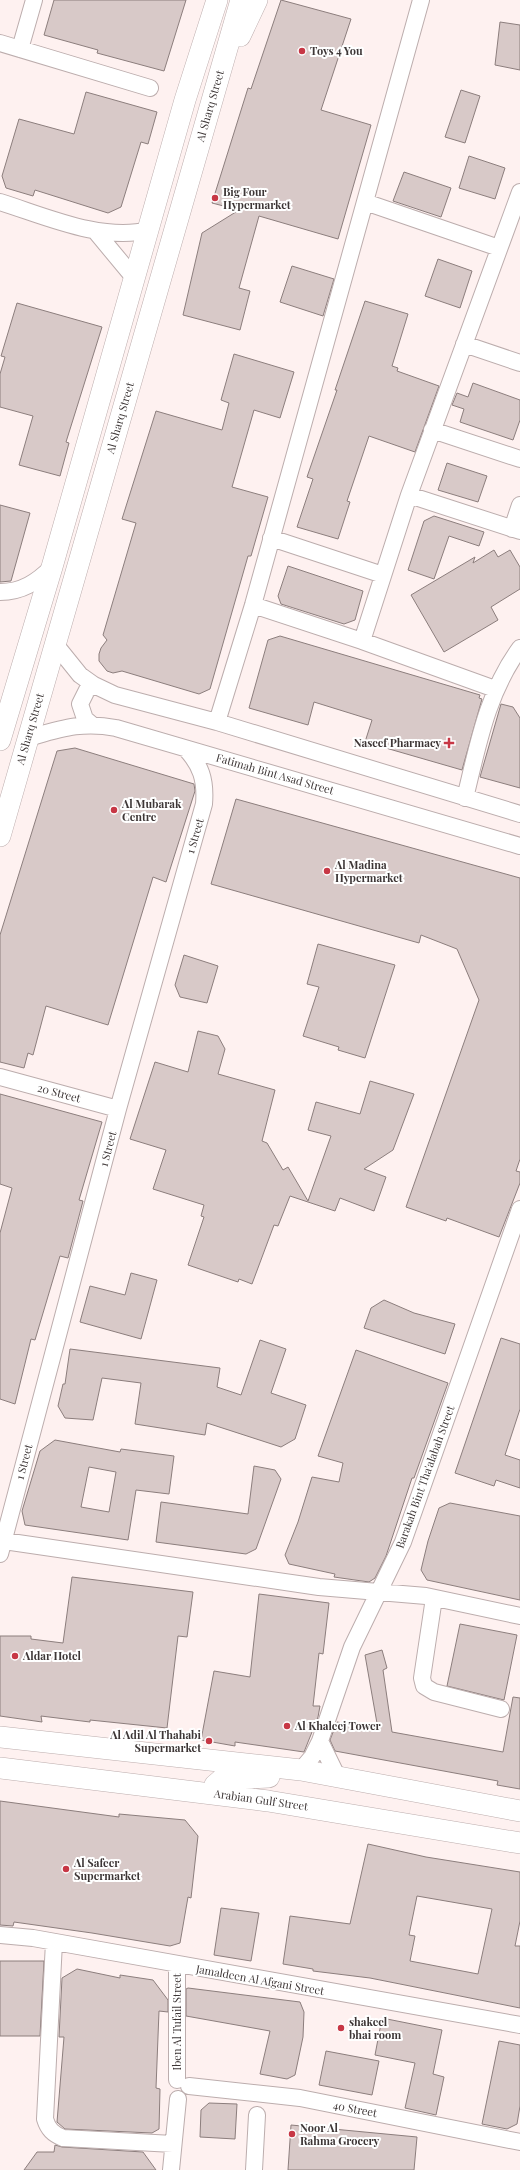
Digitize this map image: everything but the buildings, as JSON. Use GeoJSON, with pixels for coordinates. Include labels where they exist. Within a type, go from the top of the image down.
{"type":"FeatureCollection","features":[{"type":"Feature","properties":{"kind":"main road"},"geometry":{"type":"LineString","coordinates":[[186,100],[186,64],[202,0]]}},
{"type":"Feature","properties":{"kind":"main road"},"geometry":{"type":"LineString","coordinates":[[0,740],[52,567],[186,100],[217,0]]}},
{"type":"Feature","properties":{"kind":"main road","name":"Al Sharq Street"},"geometry":{"type":"LineString","coordinates":[[0,836],[241,0]]}},
{"type":"Feature","properties":{"kind":"main road"},"geometry":{"type":"LineString","coordinates":[[222,63],[245,27],[257,0]]}},
{"type":"Feature","properties":{"kind":"main road"},"geometry":{"type":"LineString","coordinates":[[0,1737],[301,1770],[520,1810]]}},
{"type":"Feature","properties":{"kind":"main road","name":"Arabian Gulf Street"},"geometry":{"type":"LineString","coordinates":[[0,1768],[217,1794],[318,1808],[520,1843]]}},
{"type":"Feature","properties":{"kind":"main road"},"geometry":{"type":"LineString","coordinates":[[217,1794],[215,1785],[222,1779],[261,1778],[301,1770]]}},
{"type":"Feature","properties":{"kind":"street"},"geometry":{"type":"LineString","coordinates":[[20,49],[34,0]]}},
{"type":"Feature","properties":{"kind":"street"},"geometry":{"type":"LineString","coordinates":[[217,722],[236,663],[272,538],[421,0]]}},
{"type":"Feature","properties":{"kind":"street"},"geometry":{"type":"LineString","coordinates":[[0,43],[150,88]]}},
{"type":"Feature","properties":{"kind":"street"},"geometry":{"type":"LineString","coordinates":[[362,641],[409,495],[520,192]]}},
{"type":"Feature","properties":{"kind":"street"},"geometry":{"type":"LineString","coordinates":[[0,202],[96,232],[123,234],[149,230]]}},
{"type":"Feature","properties":{"kind":"street"},"geometry":{"type":"LineString","coordinates":[[365,202],[499,248]]}},
{"type":"Feature","properties":{"kind":"street"},"geometry":{"type":"LineString","coordinates":[[96,232],[135,279]]}},
{"type":"Feature","properties":{"kind":"street"},"geometry":{"type":"LineString","coordinates":[[464,344],[520,363]]}},
{"type":"Feature","properties":{"kind":"street"},"geometry":{"type":"LineString","coordinates":[[432,430],[520,459]]}},
{"type":"Feature","properties":{"kind":"street"},"geometry":{"type":"LineString","coordinates":[[409,495],[516,530],[520,505]]}},
{"type":"Feature","properties":{"kind":"street"},"geometry":{"type":"LineString","coordinates":[[272,538],[383,575]]}},
{"type":"Feature","properties":{"kind":"street"},"geometry":{"type":"LineString","coordinates":[[0,592],[24,588],[40,580],[52,567]]}},
{"type":"Feature","properties":{"kind":"street"},"geometry":{"type":"LineString","coordinates":[[253,605],[362,641],[495,689]]}},
{"type":"Feature","properties":{"kind":"street"},"geometry":{"type":"LineString","coordinates":[[55,644],[68,663],[94,685],[115,695],[217,722],[520,814]]}},
{"type":"Feature","properties":{"kind":"street"},"geometry":{"type":"LineString","coordinates":[[465,798],[484,718],[495,689],[520,648]]}},
{"type":"Feature","properties":{"kind":"street"},"geometry":{"type":"LineString","coordinates":[[91,724],[85,719],[80,704],[82,697],[94,685]]}},
{"type":"Feature","properties":{"kind":"street","name":"Fatimah Bint Asad Street"},"geometry":{"type":"LineString","coordinates":[[28,738],[62,728],[91,724],[116,728],[520,846]]}},
{"type":"Feature","properties":{"kind":"street","name":"1 Street"},"geometry":{"type":"LineString","coordinates":[[2,1548],[118,1110],[204,804],[206,788],[202,773],[195,759],[185,748]]}},
{"type":"Feature","properties":{"kind":"street","name":"20 Street"},"geometry":{"type":"LineString","coordinates":[[0,1077],[118,1110]]}},
{"type":"Feature","properties":{"kind":"street","name":"Barakah Bint Tha'alabah Street"},"geometry":{"type":"LineString","coordinates":[[301,1770],[312,1757],[320,1741],[352,1647],[380,1594],[403,1542],[520,1209]]}},
{"type":"Feature","properties":{"kind":"street"},"geometry":{"type":"LineString","coordinates":[[2,1548],[380,1594],[434,1598],[520,1616]]}},
{"type":"Feature","properties":{"kind":"street"},"geometry":{"type":"LineString","coordinates":[[434,1598],[422,1678],[424,1686],[434,1692],[501,1709]]}},
{"type":"Feature","properties":{"kind":"street"},"geometry":{"type":"LineString","coordinates":[[320,1741],[337,1776]]}},
{"type":"Feature","properties":{"kind":"street","name":"Jamaldeen Al Afgani Street"},"geometry":{"type":"LineString","coordinates":[[0,1935],[54,1942],[520,2025]]}},
{"type":"Feature","properties":{"kind":"street"},"geometry":{"type":"LineString","coordinates":[[54,1942],[45,2119],[48,2128],[54,2134],[63,2138],[173,2144]]}},
{"type":"Feature","properties":{"kind":"street","name":"Iben Al Tufail Street"},"geometry":{"type":"LineString","coordinates":[[177,1965],[183,2083]]}},
{"type":"Feature","properties":{"kind":"street"},"geometry":{"type":"LineString","coordinates":[[172,2170],[178,2099],[188,2095],[183,2083]]}},
{"type":"Feature","properties":{"kind":"street","name":"40 Street"},"geometry":{"type":"LineString","coordinates":[[183,2083],[300,2098],[520,2142]]}},
{"type":"Feature","properties":{"kind":"street"},"geometry":{"type":"LineString","coordinates":[[254,2170],[257,2116]]}},
{"type":"Feature","properties":{"kind":"place","name":"Toys 4 You"},"geometry":{"type":"Point","coordinates":[302,51]}},
{"type":"Feature","properties":{"kind":"place","name":"Big Four Hypermarket"},"geometry":{"type":"Point","coordinates":[215,198]}},
{"type":"Feature","properties":{"kind":"place","name":"Naseef Pharmacy"},"geometry":{"type":"Point","coordinates":[449,743]}},
{"type":"Feature","properties":{"kind":"place","name":"Al Mubarak Centre"},"geometry":{"type":"Point","coordinates":[114,810]}},
{"type":"Feature","properties":{"kind":"place","name":"Al Madina Hypermarket"},"geometry":{"type":"Point","coordinates":[327,871]}},
{"type":"Feature","properties":{"kind":"place","name":"Aldar Hotel"},"geometry":{"type":"Point","coordinates":[15,1656]}},
{"type":"Feature","properties":{"kind":"place","name":"Al Khaleej Tower"},"geometry":{"type":"Point","coordinates":[287,1726]}},
{"type":"Feature","properties":{"kind":"place","name":"Al Adil Al Thahabi Supermarket"},"geometry":{"type":"Point","coordinates":[209,1741]}},
{"type":"Feature","properties":{"kind":"place","name":"Al Safeer Supermarket"},"geometry":{"type":"Point","coordinates":[66,1869]}},
{"type":"Feature","properties":{"kind":"place","name":"shakeel bhai room"},"geometry":{"type":"Point","coordinates":[341,2028]}},
{"type":"Feature","properties":{"kind":"place","name":"Noor Al Rahma Grocery"},"geometry":{"type":"Point","coordinates":[292,2134]}}]}
